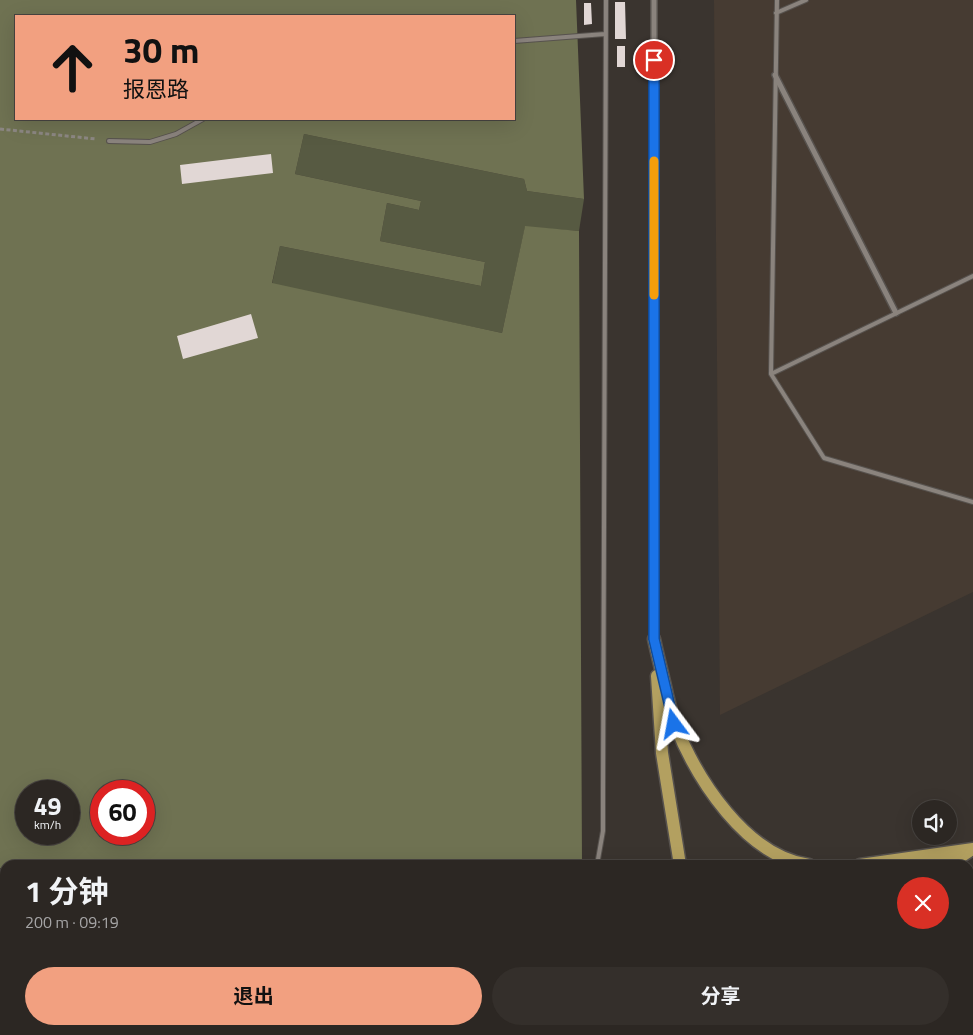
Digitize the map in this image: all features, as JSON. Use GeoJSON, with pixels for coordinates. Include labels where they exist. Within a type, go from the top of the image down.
{"type":"FeatureCollection","features":[{"type":"Feature","properties":{"kind":"main road"},"geometry":{"type":"LineString","coordinates":[[654,639],[662,754],[679,860]]}},
{"type":"Feature","properties":{"kind":"main road"},"geometry":{"type":"LineString","coordinates":[[654,639],[674,724],[700,775],[728,814],[760,845],[790,860]]}},
{"type":"Feature","properties":{"kind":"main road"},"geometry":{"type":"LineString","coordinates":[[895,860],[973,849]]}},
{"type":"Feature","properties":{"kind":"main road"},"geometry":{"type":"LineString","coordinates":[[956,860],[973,849]]}},
{"type":"Feature","properties":{"kind":"street"},"geometry":{"type":"LineString","coordinates":[[654,0],[654,639]]}},
{"type":"Feature","properties":{"kind":"street"},"geometry":{"type":"LineString","coordinates":[[775,75],[896,313]]}},
{"type":"Feature","properties":{"kind":"lane"},"geometry":{"type":"LineString","coordinates":[[598,860],[603,831],[606,0]]}},
{"type":"Feature","properties":{"kind":"lane"},"geometry":{"type":"LineString","coordinates":[[777,0],[771,374],[824,458],[973,502]]}},
{"type":"Feature","properties":{"kind":"lane"},"geometry":{"type":"LineString","coordinates":[[776,13],[806,0]]}},
{"type":"Feature","properties":{"kind":"lane"},"geometry":{"type":"LineString","coordinates":[[515,41],[605,34]]}},
{"type":"Feature","properties":{"kind":"lane"},"geometry":{"type":"LineString","coordinates":[[109,140],[150,142],[176,134],[201,120]]}},
{"type":"Feature","properties":{"kind":"lane"},"geometry":{"type":"LineString","coordinates":[[771,374],[973,276]]}},
{"type":"Feature","properties":{"kind":"path"},"geometry":{"type":"LineString","coordinates":[[0,129],[109,140]]}},
{"type":"Feature","properties":{"kind":"shaded area"},"geometry":{"type":"Polygon","coordinates":[[[714,0],[973,0],[973,592],[720,715],[714,0]]]}},
{"type":"Feature","properties":{"kind":"green space"},"geometry":{"type":"Polygon","coordinates":[[[0,0],[576,0],[584,199],[527,191],[524,179],[304,134],[295,174],[421,201],[419,210],[387,203],[380,241],[485,262],[481,286],[280,246],[272,283],[502,333],[525,226],[579,231],[582,860],[0,860],[0,0]]]}},
{"type":"Feature","properties":{"kind":"green space"},"geometry":{"type":"Polygon","coordinates":[[[304,134],[524,179],[527,191],[584,199],[579,231],[525,227],[502,333],[272,284],[280,246],[481,286],[485,262],[380,241],[387,203],[419,210],[421,201],[295,174],[304,134]]]}},
{"type":"Feature","properties":{"kind":"building"},"geometry":{"type":"Polygon","coordinates":[[[615,2],[625,2],[626,39],[615,39],[615,2]]]}},
{"type":"Feature","properties":{"kind":"building"},"geometry":{"type":"Polygon","coordinates":[[[584,3],[591,3],[592,24],[584,25],[584,3]]]}},
{"type":"Feature","properties":{"kind":"building"},"geometry":{"type":"Polygon","coordinates":[[[617,46],[625,46],[625,67],[617,67],[617,46]]]}},
{"type":"Feature","properties":{"kind":"building"},"geometry":{"type":"Polygon","coordinates":[[[271,154],[273,173],[182,184],[180,165],[271,154]]]}},
{"type":"Feature","properties":{"kind":"building"},"geometry":{"type":"Polygon","coordinates":[[[251,314],[258,338],[183,359],[177,336],[251,314]]]}},
{"type":"Feature","properties":{"kind":"slow traffic"},"geometry":{"type":"LineString","coordinates":[[654,161],[654,295]]}},
{"type":"Feature","properties":{"kind":"route"},"geometry":{"type":"LineString","coordinates":[[654,60],[654,639],[674,724]]}}]}
